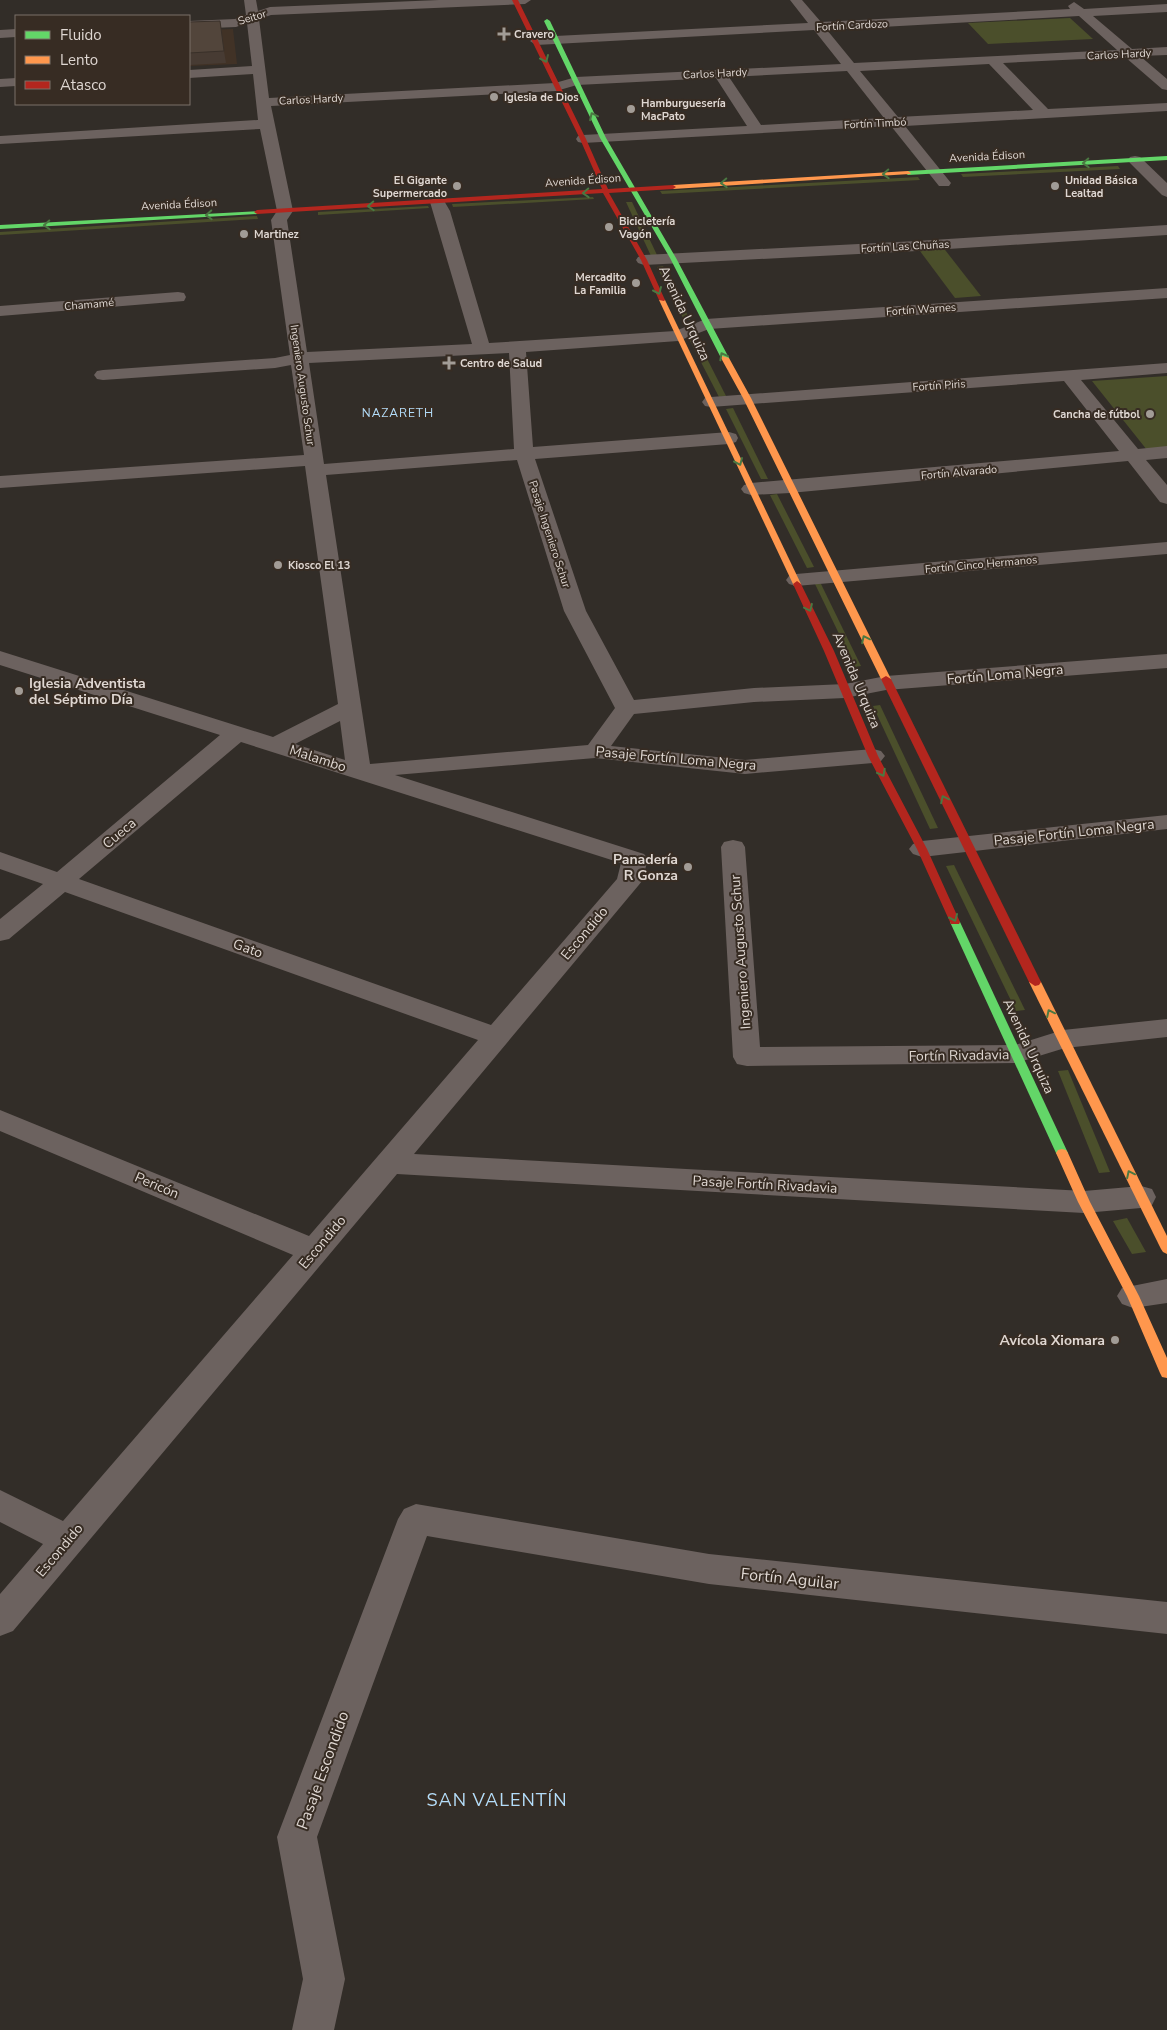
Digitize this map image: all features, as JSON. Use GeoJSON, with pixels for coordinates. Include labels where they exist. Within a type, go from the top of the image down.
{"type":"FeatureCollection","features":[{"type":"Feature","properties":{"kind":"main road","name":"Avenida Urquiza"},"geometry":{"type":"LineString","coordinates":[[516,0],[609,196],[644,260],[678,336],[712,402],[751,489],[829,651],[873,756],[922,848],[1084,1202],[1133,1296],[1167,1373]]}},
{"type":"Feature","properties":{"kind":"main road","name":"Avenida Urquiza"},"geometry":{"type":"LineString","coordinates":[[541,8],[604,138],[673,258],[746,398],[1167,1249]]}},
{"type":"Feature","properties":{"kind":"main road","name":"Avenida Édison"},"geometry":{"type":"LineString","coordinates":[[609,196],[634,188],[942,180],[1132,166],[1167,158]]}},
{"type":"Feature","properties":{"kind":"main road","name":"Avenida Édison"},"geometry":{"type":"LineString","coordinates":[[1022,178],[1110,173]]}},
{"type":"Feature","properties":{"kind":"main road","name":"Avenida Édison"},"geometry":{"type":"LineString","coordinates":[[0,238],[282,216],[609,196],[641,200],[875,187]]}},
{"type":"Feature","properties":{"kind":"main road","name":"Avenida Édison"},"geometry":{"type":"LineString","coordinates":[[0,227],[282,216]]}},
{"type":"Feature","properties":{"kind":"street","name":"Ingeniero Augusto Schur"},"geometry":{"type":"LineString","coordinates":[[250,0],[266,124],[282,216],[299,358],[359,772]]}},
{"type":"Feature","properties":{"kind":"street","name":"Seitor"},"geometry":{"type":"LineString","coordinates":[[190,25],[236,23],[270,11],[525,0]]}},
{"type":"Feature","properties":{"kind":"street"},"geometry":{"type":"LineString","coordinates":[[796,0],[942,180]]}},
{"type":"Feature","properties":{"kind":"street"},"geometry":{"type":"LineString","coordinates":[[1068,0],[1167,86]]}},
{"type":"Feature","properties":{"kind":"street","name":"Fortín Cardozo"},"geometry":{"type":"LineString","coordinates":[[536,41],[1167,8]]}},
{"type":"Feature","properties":{"kind":"street"},"geometry":{"type":"LineString","coordinates":[[0,34],[15,34]]}},
{"type":"Feature","properties":{"kind":"street","name":"Carlos Hardy"},"geometry":{"type":"LineString","coordinates":[[263,102],[556,86],[576,81],[1167,51]]}},
{"type":"Feature","properties":{"kind":"street"},"geometry":{"type":"LineString","coordinates":[[993,60],[1044,114]]}},
{"type":"Feature","properties":{"kind":"street"},"geometry":{"type":"LineString","coordinates":[[190,74],[259,70]]}},
{"type":"Feature","properties":{"kind":"street"},"geometry":{"type":"LineString","coordinates":[[719,73],[756,128]]}},
{"type":"Feature","properties":{"kind":"street"},"geometry":{"type":"LineString","coordinates":[[0,83],[15,82]]}},
{"type":"Feature","properties":{"kind":"street","name":"Fortín Timbó"},"geometry":{"type":"LineString","coordinates":[[583,139],[756,128],[894,123],[1167,107]]}},
{"type":"Feature","properties":{"kind":"street"},"geometry":{"type":"LineString","coordinates":[[0,140],[266,124]]}},
{"type":"Feature","properties":{"kind":"street"},"geometry":{"type":"LineString","coordinates":[[1132,166],[1153,171],[1167,192]]}},
{"type":"Feature","properties":{"kind":"street"},"geometry":{"type":"LineString","coordinates":[[440,206],[482,348]]}},
{"type":"Feature","properties":{"kind":"street","name":"Fortín Las Chuñas"},"geometry":{"type":"LineString","coordinates":[[644,260],[1167,230]]}},
{"type":"Feature","properties":{"kind":"street","name":"Fortín Warnes"},"geometry":{"type":"LineString","coordinates":[[103,375],[275,362],[299,358],[518,347],[678,336],[706,324],[1167,293]]}},
{"type":"Feature","properties":{"kind":"street","name":"Chamamé"},"geometry":{"type":"LineString","coordinates":[[0,311],[178,296]]}},
{"type":"Feature","properties":{"kind":"street","name":"Pasaje Ingeniero Schur"},"geometry":{"type":"LineString","coordinates":[[518,347],[524,453],[575,611],[627,708]]}},
{"type":"Feature","properties":{"kind":"street","name":"Fortín Piris"},"geometry":{"type":"LineString","coordinates":[[712,402],[1167,368]]}},
{"type":"Feature","properties":{"kind":"street"},"geometry":{"type":"LineString","coordinates":[[1068,375],[1167,498]]}},
{"type":"Feature","properties":{"kind":"street"},"geometry":{"type":"LineString","coordinates":[[0,482],[524,453],[729,438]]}},
{"type":"Feature","properties":{"kind":"street","name":"Fortín Alvarado"},"geometry":{"type":"LineString","coordinates":[[751,489],[1167,452]]}},
{"type":"Feature","properties":{"kind":"street","name":"Fortín Cinco Hermanos"},"geometry":{"type":"LineString","coordinates":[[796,580],[1167,548]]}},
{"type":"Feature","properties":{"kind":"street","name":"Malambo"},"geometry":{"type":"LineString","coordinates":[[0,658],[635,860]]}},
{"type":"Feature","properties":{"kind":"street","name":"Fortín Loma Negra"},"geometry":{"type":"LineString","coordinates":[[627,708],[754,695],[845,691],[886,683],[1167,661]]}},
{"type":"Feature","properties":{"kind":"street"},"geometry":{"type":"LineString","coordinates":[[275,745],[350,707]]}},
{"type":"Feature","properties":{"kind":"street"},"geometry":{"type":"LineString","coordinates":[[594,751],[627,708]]}},
{"type":"Feature","properties":{"kind":"street","name":"Cueca"},"geometry":{"type":"LineString","coordinates":[[0,933],[237,733]]}},
{"type":"Feature","properties":{"kind":"street","name":"Pasaje Fortín Loma Negra"},"geometry":{"type":"LineString","coordinates":[[359,772],[594,751],[745,767],[873,756]]}},
{"type":"Feature","properties":{"kind":"street","name":"Pasaje Fortín Loma Negra"},"geometry":{"type":"LineString","coordinates":[[922,848],[1167,822]]}},
{"type":"Feature","properties":{"kind":"street","name":"Ingeniero Augusto Schur"},"geometry":{"type":"LineString","coordinates":[[733,847],[747,1057]]}},
{"type":"Feature","properties":{"kind":"street","name":"Gato"},"geometry":{"type":"LineString","coordinates":[[0,860],[496,1037]]}},
{"type":"Feature","properties":{"kind":"street","name":"Escondido"},"geometry":{"type":"LineString","coordinates":[[0,1620],[629,881],[635,860]]}},
{"type":"Feature","properties":{"kind":"street","name":"Fortín Rivadavia"},"geometry":{"type":"LineString","coordinates":[[747,1057],[1016,1054],[1063,1039],[1167,1028]]}},
{"type":"Feature","properties":{"kind":"street","name":"Pericón"},"geometry":{"type":"LineString","coordinates":[[0,1120],[314,1250]]}},
{"type":"Feature","properties":{"kind":"street","name":"Pasaje Fortín Rivadavia"},"geometry":{"type":"LineString","coordinates":[[389,1163],[1084,1202],[1141,1197]]}},
{"type":"Feature","properties":{"kind":"street"},"geometry":{"type":"LineString","coordinates":[[1133,1296],[1167,1291]]}},
{"type":"Feature","properties":{"kind":"street"},"geometry":{"type":"LineString","coordinates":[[0,1505],[68,1540]]}},
{"type":"Feature","properties":{"kind":"street","name":"Fortín Aguilar"},"geometry":{"type":"LineString","coordinates":[[416,1519],[709,1569],[1167,1618]]}},
{"type":"Feature","properties":{"kind":"street","name":"Pasaje Escondido"},"geometry":{"type":"LineString","coordinates":[[313,2030],[324,1979],[297,1838],[416,1519]]}},
{"type":"Feature","properties":{"kind":"shaded area"},"geometry":{"type":"Polygon","coordinates":[[[233,29],[237,64],[190,66],[190,31],[233,29]]]}},
{"type":"Feature","properties":{"kind":"green space"},"geometry":{"type":"Polygon","coordinates":[[[1070,18],[1093,39],[988,44],[968,23],[1070,18]]]}},
{"type":"Feature","properties":{"kind":"green space"},"geometry":{"type":"Polygon","coordinates":[[[1118,166],[1120,169],[963,177],[961,174],[1118,166]]]}},
{"type":"Feature","properties":{"kind":"green space"},"geometry":{"type":"Polygon","coordinates":[[[918,177],[920,180],[662,194],[660,191],[918,177]]]}},
{"type":"Feature","properties":{"kind":"green space"},"geometry":{"type":"Polygon","coordinates":[[[593,197],[594,199],[453,207],[452,204],[593,197]]]}},
{"type":"Feature","properties":{"kind":"green space"},"geometry":{"type":"Polygon","coordinates":[[[626,202],[632,202],[657,255],[651,256],[626,202]]]}},
{"type":"Feature","properties":{"kind":"green space"},"geometry":{"type":"Polygon","coordinates":[[[428,206],[429,208],[318,215],[318,212],[428,206]]]}},
{"type":"Feature","properties":{"kind":"green space"},"geometry":{"type":"Polygon","coordinates":[[[257,216],[258,219],[0,235],[0,232],[257,216]]]}},
{"type":"Feature","properties":{"kind":"green space"},"geometry":{"type":"Polygon","coordinates":[[[942,246],[981,296],[955,298],[917,247],[942,246]]]}},
{"type":"Feature","properties":{"kind":"green space"},"geometry":{"type":"Polygon","coordinates":[[[663,266],[690,320],[684,320],[657,267],[663,266]]]}},
{"type":"Feature","properties":{"kind":"green space"},"geometry":{"type":"Polygon","coordinates":[[[688,337],[696,337],[726,396],[719,397],[688,337]]]}},
{"type":"Feature","properties":{"kind":"green space","name":"Cancha de fútbol"},"geometry":{"type":"Polygon","coordinates":[[[1167,376],[1167,448],[1147,450],[1092,381],[1167,376]]]}},
{"type":"Feature","properties":{"kind":"green space"},"geometry":{"type":"Polygon","coordinates":[[[733,408],[768,479],[761,479],[726,409],[733,408]]]}},
{"type":"Feature","properties":{"kind":"green space"},"geometry":{"type":"Polygon","coordinates":[[[777,494],[814,567],[807,568],[770,495],[777,494]]]}},
{"type":"Feature","properties":{"kind":"green space"},"geometry":{"type":"Polygon","coordinates":[[[815,584],[821,584],[861,666],[855,667],[815,584]]]}},
{"type":"Feature","properties":{"kind":"green space"},"geometry":{"type":"Polygon","coordinates":[[[880,705],[938,828],[930,829],[873,706],[880,705]]]}},
{"type":"Feature","properties":{"kind":"green space"},"geometry":{"type":"Polygon","coordinates":[[[954,865],[1025,1010],[1016,1011],[946,866],[954,865]]]}},
{"type":"Feature","properties":{"kind":"green space"},"geometry":{"type":"Polygon","coordinates":[[[1068,1070],[1110,1172],[1099,1173],[1058,1071],[1068,1070]]]}},
{"type":"Feature","properties":{"kind":"green space"},"geometry":{"type":"Polygon","coordinates":[[[1127,1218],[1146,1252],[1132,1254],[1113,1221],[1127,1218]]]}},
{"type":"Feature","properties":{"kind":"building"},"geometry":{"type":"Polygon","coordinates":[[[220,21],[224,51],[190,53],[190,22],[220,21]]]}},
{"type":"Feature","properties":{"kind":"traffic: fast"},"geometry":{"type":"LineString","coordinates":[[547,21],[603,138],[673,258],[725,358]]}},
{"type":"Feature","properties":{"kind":"traffic: fast"},"geometry":{"type":"LineString","coordinates":[[908,173],[1167,158]]}},
{"type":"Feature","properties":{"kind":"traffic: fast"},"geometry":{"type":"LineString","coordinates":[[0,227],[257,212]]}},
{"type":"Feature","properties":{"kind":"traffic: fast"},"geometry":{"type":"LineString","coordinates":[[955,922],[1062,1153]]}},
{"type":"Feature","properties":{"kind":"traffic: slow"},"geometry":{"type":"LineString","coordinates":[[673,187],[908,173]]}},
{"type":"Feature","properties":{"kind":"traffic: slow"},"geometry":{"type":"LineString","coordinates":[[662,300],[797,584]]}},
{"type":"Feature","properties":{"kind":"traffic: slow"},"geometry":{"type":"LineString","coordinates":[[725,358],[747,398],[886,679]]}},
{"type":"Feature","properties":{"kind":"traffic: slow"},"geometry":{"type":"LineString","coordinates":[[1035,982],[1167,1249]]}},
{"type":"Feature","properties":{"kind":"traffic: slow"},"geometry":{"type":"LineString","coordinates":[[1062,1153],[1084,1202],[1133,1296],[1167,1373]]}},
{"type":"Feature","properties":{"kind":"traffic: jam"},"geometry":{"type":"LineString","coordinates":[[515,0],[583,139],[606,192],[644,260],[662,300]]}},
{"type":"Feature","properties":{"kind":"traffic: jam"},"geometry":{"type":"LineString","coordinates":[[257,212],[673,187]]}},
{"type":"Feature","properties":{"kind":"traffic: jam"},"geometry":{"type":"LineString","coordinates":[[797,584],[829,651],[873,756],[922,849],[955,922]]}},
{"type":"Feature","properties":{"kind":"traffic: jam"},"geometry":{"type":"LineString","coordinates":[[886,679],[1035,982]]}},
{"type":"Feature","properties":{"kind":"place","name":"Cravero"},"geometry":{"type":"Point","coordinates":[504,34]}},
{"type":"Feature","properties":{"kind":"place","name":"Iglesia de Dios"},"geometry":{"type":"Point","coordinates":[494,97]}},
{"type":"Feature","properties":{"kind":"place","name":"Hamburguesería MacPato"},"geometry":{"type":"Point","coordinates":[631,109]}},
{"type":"Feature","properties":{"kind":"place","name":"El Gigante Supermercado"},"geometry":{"type":"Point","coordinates":[457,186]}},
{"type":"Feature","properties":{"kind":"place","name":"Unidad Básica Lealtad"},"geometry":{"type":"Point","coordinates":[1055,186]}},
{"type":"Feature","properties":{"kind":"place","name":"Bicicletería Vagón"},"geometry":{"type":"Point","coordinates":[609,227]}},
{"type":"Feature","properties":{"kind":"place","name":"Martinez"},"geometry":{"type":"Point","coordinates":[244,234]}},
{"type":"Feature","properties":{"kind":"place","name":"Mercadito La Familia"},"geometry":{"type":"Point","coordinates":[636,283]}},
{"type":"Feature","properties":{"kind":"place","name":"Centro de Salud"},"geometry":{"type":"Point","coordinates":[449,363]}},
{"type":"Feature","properties":{"kind":"place","name":"Cancha de fútbol"},"geometry":{"type":"Point","coordinates":[1150,414]}},
{"type":"Feature","properties":{"kind":"place","name":"Kiosco El 13"},"geometry":{"type":"Point","coordinates":[278,565]}},
{"type":"Feature","properties":{"kind":"place","name":"Iglesia Adventista del Séptimo Día"},"geometry":{"type":"Point","coordinates":[19,691]}},
{"type":"Feature","properties":{"kind":"place","name":"Panadería R Gonza"},"geometry":{"type":"Point","coordinates":[688,867]}},
{"type":"Feature","properties":{"kind":"place","name":"Avícola Xiomara"},"geometry":{"type":"Point","coordinates":[1115,1340]}},
{"type":"Feature","properties":{"kind":"district","name":"NAZARETH"},"geometry":{"type":"Point","coordinates":[398,413]}},
{"type":"Feature","properties":{"kind":"district","name":"SAN VALENTÍN"},"geometry":{"type":"Point","coordinates":[497,1800]}}]}
